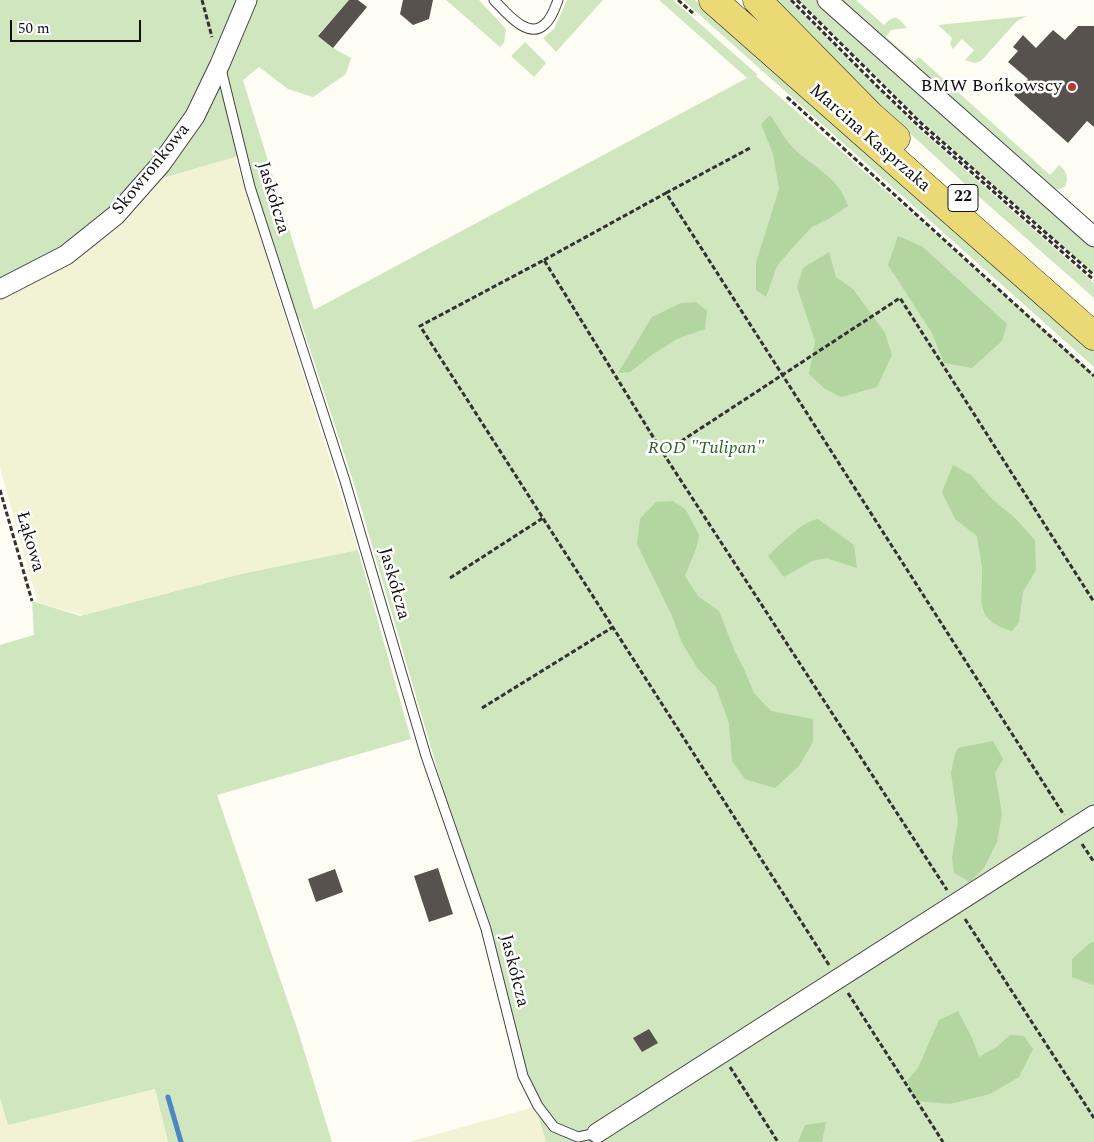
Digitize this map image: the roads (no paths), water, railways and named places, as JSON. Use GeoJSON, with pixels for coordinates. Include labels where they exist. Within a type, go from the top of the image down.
{"type":"FeatureCollection","features":[{"type":"Feature","properties":{"kind":"main road","name":"Marcina Kasprzaka"},"geometry":{"type":"LineString","coordinates":[[757,0],[870,115],[1094,313]]}},
{"type":"Feature","properties":{"kind":"main road","name":"Marcina Kasprzaka"},"geometry":{"type":"LineString","coordinates":[[706,9],[1094,336]]}},
{"type":"Feature","properties":{"kind":"street","name":"Skowronkowa"},"geometry":{"type":"LineString","coordinates":[[0,289],[66,255],[116,215],[161,164],[195,116],[220,64],[247,0]]}},
{"type":"Feature","properties":{"kind":"street"},"geometry":{"type":"LineString","coordinates":[[827,0],[1094,237]]}},
{"type":"Feature","properties":{"kind":"street"},"geometry":{"type":"LineString","coordinates":[[597,1133],[1094,815]]}},
{"type":"Feature","properties":{"kind":"lane"},"geometry":{"type":"LineString","coordinates":[[494,0],[513,19],[529,29],[538,29],[544,26],[549,20],[558,0]]}},
{"type":"Feature","properties":{"kind":"lane","name":"Jaskółcza"},"geometry":{"type":"LineString","coordinates":[[220,64],[250,187],[345,481],[426,756],[486,929],[523,1076],[538,1106],[554,1127],[576,1137],[597,1133]]}},
{"type":"Feature","properties":{"kind":"waterway"},"geometry":{"type":"LineString","coordinates":[[168,1097],[181,1142]]}},
{"type":"Feature","properties":{"kind":"place","name":"BMW Bońkowscy"},"geometry":{"type":"Point","coordinates":[1072,87]}},
{"type":"Feature","properties":{"kind":"park label","name":"ROD \"Tulipan\""},"geometry":{"type":"Point","coordinates":[706,449]}}]}
